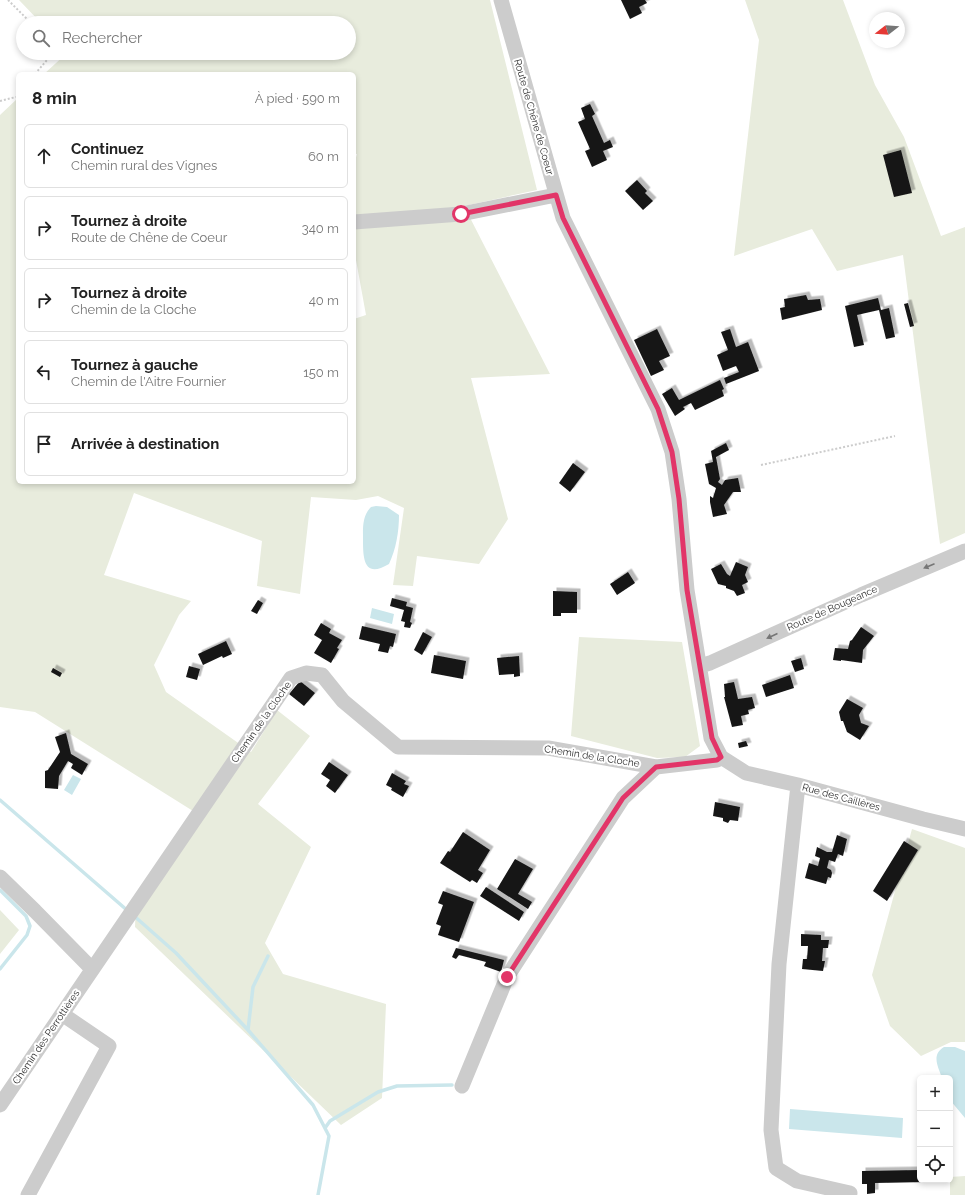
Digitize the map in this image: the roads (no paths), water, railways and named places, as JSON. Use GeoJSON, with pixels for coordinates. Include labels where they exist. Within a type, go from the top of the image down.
{"type":"FeatureCollection","features":[{"type":"Feature","properties":{"kind":"street","name":"Route de Chêne de Coeur"},"geometry":{"type":"LineString","coordinates":[[501,0],[563,218],[658,409],[672,452],[679,499],[687,590],[712,738],[721,757]]}},
{"type":"Feature","properties":{"kind":"street"},"geometry":{"type":"LineString","coordinates":[[356,222],[461,214],[556,195]]}},
{"type":"Feature","properties":{"kind":"street","name":"Route de Bougeance"},"geometry":{"type":"LineString","coordinates":[[700,666],[710,663],[861,595],[965,551]]}},
{"type":"Feature","properties":{"kind":"street","name":"Chemin de la Cloche"},"geometry":{"type":"LineString","coordinates":[[92,969],[291,678],[306,673],[322,675],[343,701],[398,747],[548,748],[656,767],[717,760],[721,757]]}},
{"type":"Feature","properties":{"kind":"street","name":"Rue des Caillères"},"geometry":{"type":"LineString","coordinates":[[721,757],[746,773],[798,785],[965,829]]}},
{"type":"Feature","properties":{"kind":"street"},"geometry":{"type":"LineString","coordinates":[[462,1086],[507,977],[623,798],[656,767]]}},
{"type":"Feature","properties":{"kind":"street"},"geometry":{"type":"LineString","coordinates":[[798,785],[779,964],[770,1130],[776,1168],[797,1181],[850,1193]]}},
{"type":"Feature","properties":{"kind":"street"},"geometry":{"type":"LineString","coordinates":[[0,878],[92,969]]}},
{"type":"Feature","properties":{"kind":"street","name":"Chemin des Perrottières"},"geometry":{"type":"LineString","coordinates":[[0,1105],[92,969]]}},
{"type":"Feature","properties":{"kind":"street"},"geometry":{"type":"LineString","coordinates":[[28,1195],[109,1046],[62,1014]]}},
{"type":"Feature","properties":{"kind":"water"},"geometry":{"type":"Polygon","coordinates":[[[371,507],[387,507],[399,515],[399,521],[398,534],[389,564],[381,568],[374,569],[367,565],[365,560],[363,531],[366,514],[371,507]]]}},
{"type":"Feature","properties":{"kind":"water"},"geometry":{"type":"Polygon","coordinates":[[[372,608],[394,614],[392,624],[370,618],[372,608]]]}},
{"type":"Feature","properties":{"kind":"water"},"geometry":{"type":"Polygon","coordinates":[[[73,775],[81,779],[72,795],[64,790],[73,775]]]}},
{"type":"Feature","properties":{"kind":"water"},"geometry":{"type":"Polygon","coordinates":[[[944,1047],[955,1047],[965,1051],[965,1118],[953,1104],[953,1075],[941,1075],[937,1065],[937,1057],[940,1050],[944,1047]]]}},
{"type":"Feature","properties":{"kind":"water"},"geometry":{"type":"Polygon","coordinates":[[[790,1109],[903,1118],[902,1138],[789,1129],[790,1109]]]}},
{"type":"Feature","properties":{"kind":"waterway"},"geometry":{"type":"LineString","coordinates":[[0,800],[128,911]]}},
{"type":"Feature","properties":{"kind":"waterway"},"geometry":{"type":"LineString","coordinates":[[0,890],[26,916],[30,926],[27,935],[0,969]]}},
{"type":"Feature","properties":{"kind":"waterway"},"geometry":{"type":"LineString","coordinates":[[133,915],[176,953],[248,1030]]}},
{"type":"Feature","properties":{"kind":"waterway"},"geometry":{"type":"LineString","coordinates":[[268,956],[253,987],[248,1030],[313,1105],[329,1136],[318,1195]]}},
{"type":"Feature","properties":{"kind":"waterway"},"geometry":{"type":"LineString","coordinates":[[325,1128],[330,1121],[378,1092],[397,1086],[452,1085]]}}]}
